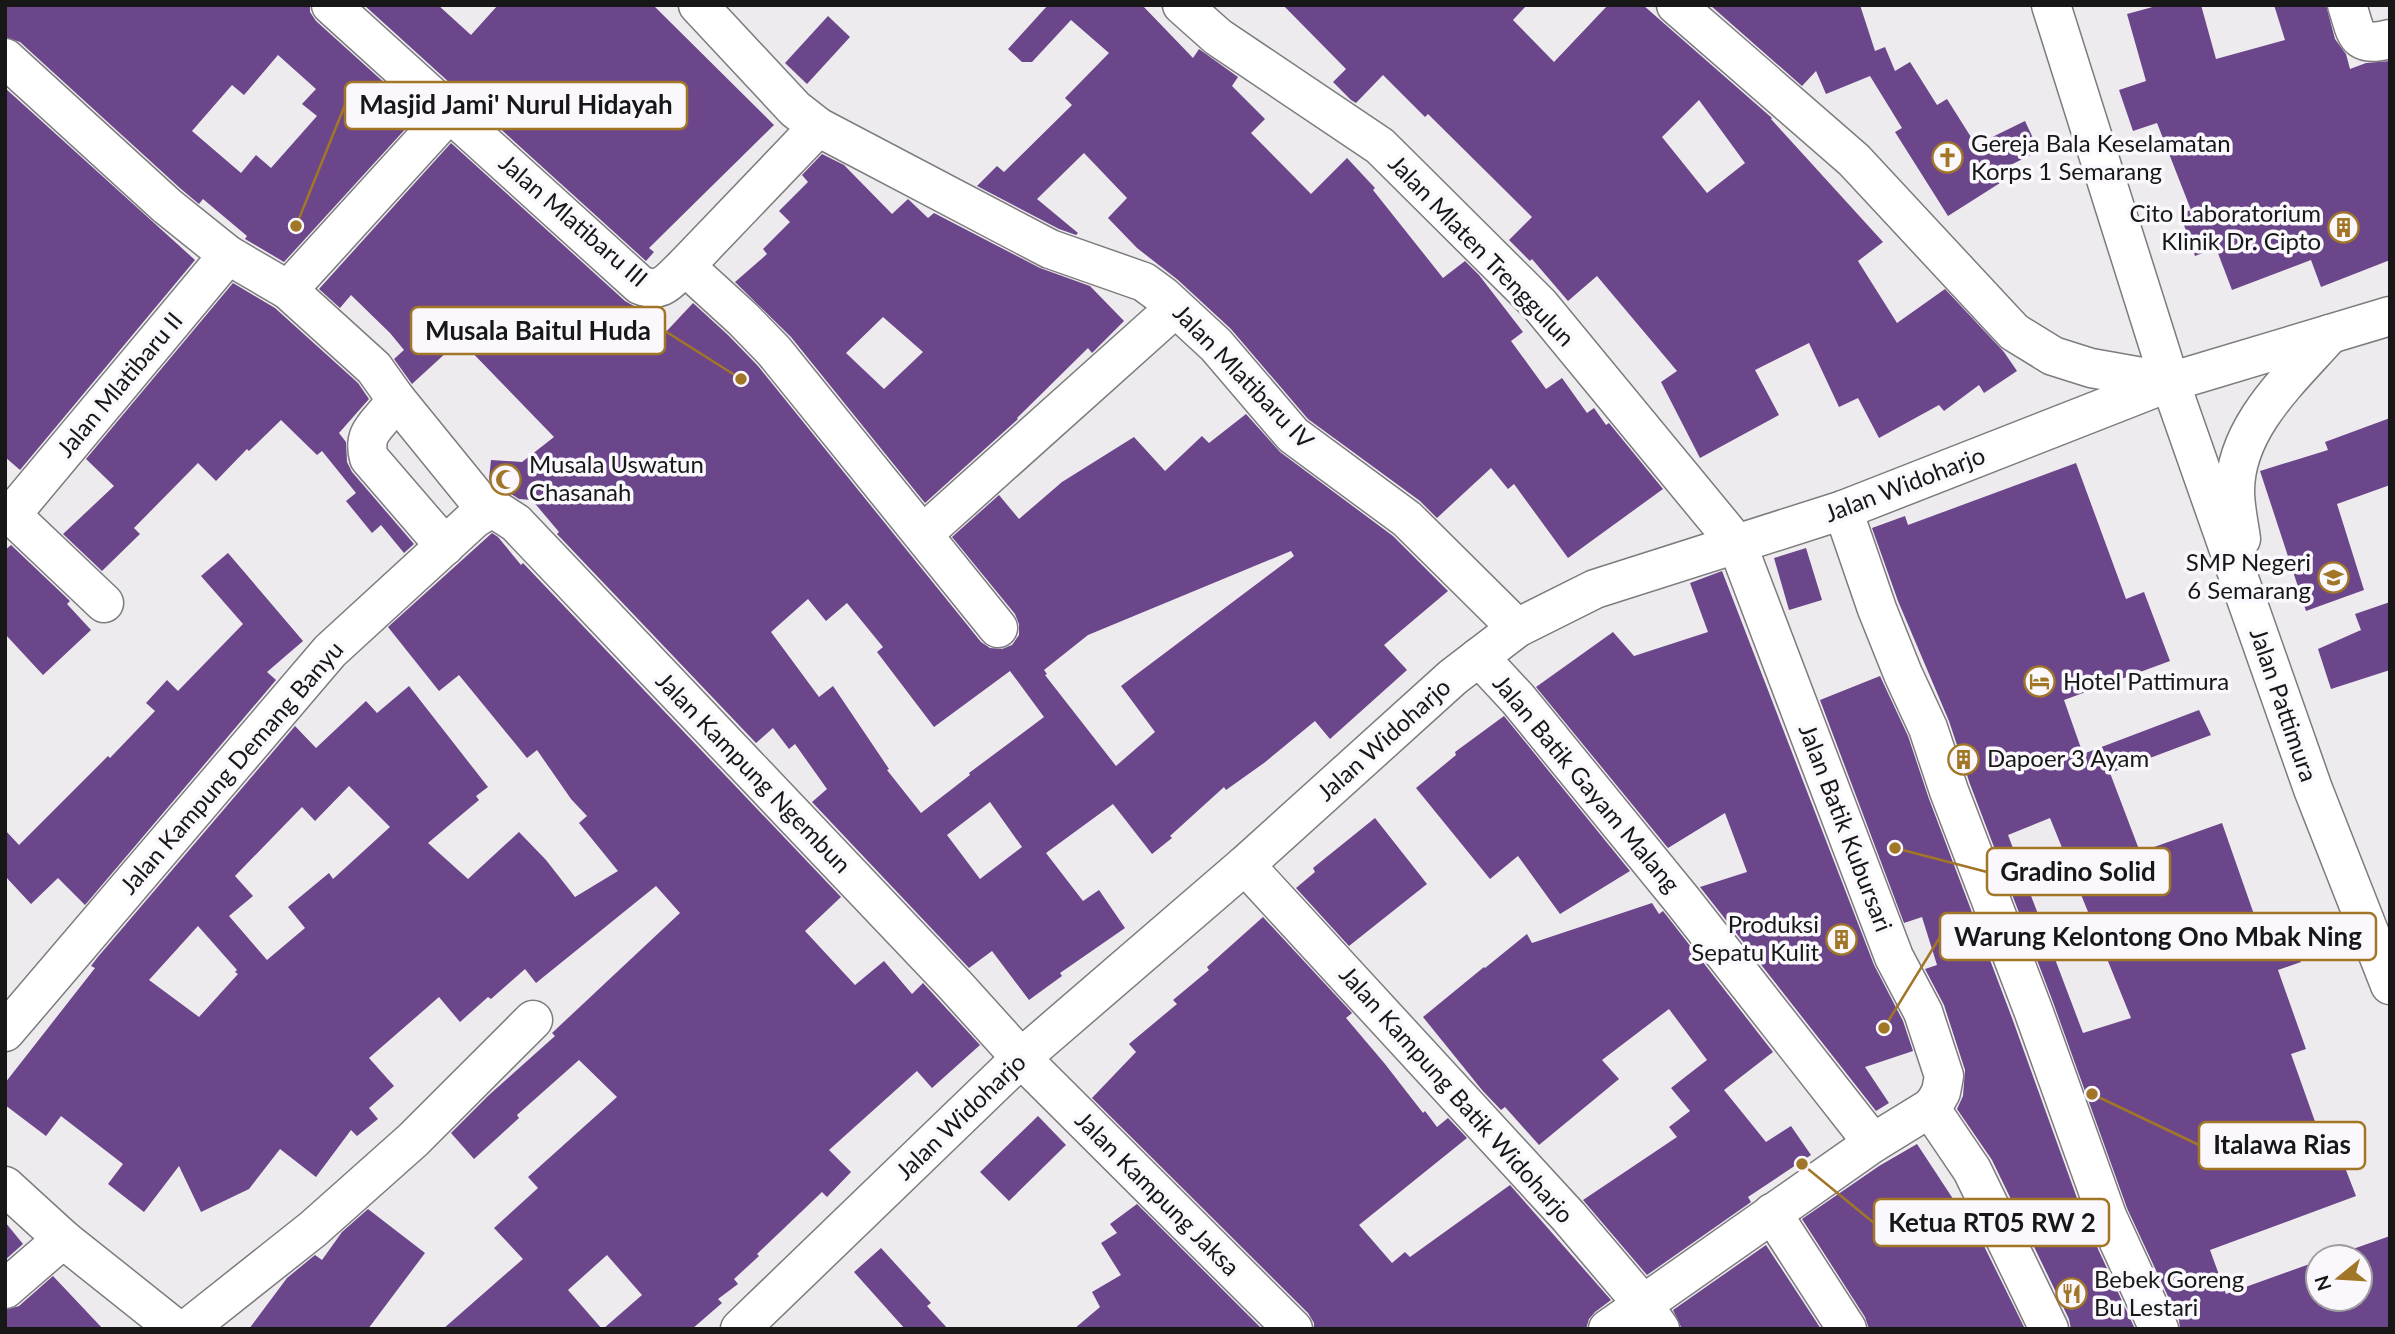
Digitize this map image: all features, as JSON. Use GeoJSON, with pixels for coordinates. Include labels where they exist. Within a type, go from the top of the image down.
{"type":"FeatureCollection","features":[{"type":"Feature","properties":{"kind":"main road","name":"Jalan Mlatibaru III"},"geometry":{"type":"LineString","coordinates":[[331,5],[640,285],[651,289],[673,277]]}},
{"type":"Feature","properties":{"kind":"main road","name":"Jalan Mlatibaru IV"},"geometry":{"type":"LineString","coordinates":[[698,5],[795,109],[818,127],[1050,249],[1144,282],[1216,345],[1293,435],[1407,519],[1517,628]]}},
{"type":"Feature","properties":{"kind":"main road","name":"Jalan Mlaten Trenggulun"},"geometry":{"type":"LineString","coordinates":[[1182,5],[1218,37],[1380,146],[1540,305],[1737,544]]}},
{"type":"Feature","properties":{"kind":"main road"},"geometry":{"type":"LineString","coordinates":[[1676,5],[1854,160],[2014,332],[2053,356],[2091,368],[2170,382]]}},
{"type":"Feature","properties":{"kind":"main road","name":"Jalan Pattimura"},"geometry":{"type":"LineString","coordinates":[[2051,5],[2170,382],[2313,789],[2390,985]]}},
{"type":"Feature","properties":{"kind":"main road"},"geometry":{"type":"LineString","coordinates":[[2347,5],[2357,34],[2364,41],[2372,43],[2390,39]]}},
{"type":"Feature","properties":{"kind":"main road"},"geometry":{"type":"LineString","coordinates":[[5,58],[167,206],[228,255],[288,290],[374,368],[481,515]]}},
{"type":"Feature","properties":{"kind":"main road"},"geometry":{"type":"LineString","coordinates":[[288,290],[450,112]]}},
{"type":"Feature","properties":{"kind":"main road"},"geometry":{"type":"LineString","coordinates":[[818,127],[673,277],[743,319],[774,351],[998,628]]}},
{"type":"Feature","properties":{"kind":"main road","name":"Jalan Mlatibaru II"},"geometry":{"type":"LineString","coordinates":[[8,512],[228,255]]}},
{"type":"Feature","properties":{"kind":"main road"},"geometry":{"type":"LineString","coordinates":[[923,534],[1175,308]]}},
{"type":"Feature","properties":{"kind":"main road","name":"Jalan Widoharjo"},"geometry":{"type":"LineString","coordinates":[[740,1329],[1021,1058],[1245,865],[1454,677],[1517,628],[1595,589],[1843,510],[2170,382],[2390,316]]}},
{"type":"Feature","properties":{"kind":"main road"},"geometry":{"type":"LineString","coordinates":[[2260,638],[2242,545],[2235,491],[2240,457],[2257,420],[2330,334]]}},
{"type":"Feature","properties":{"kind":"main road"},"geometry":{"type":"LineString","coordinates":[[396,399],[388,413],[366,436],[365,445],[369,458],[445,546]]}},
{"type":"Feature","properties":{"kind":"main road","name":"Jalan Kampung Ngembun"},"geometry":{"type":"LineString","coordinates":[[481,515],[496,510],[516,523],[955,985],[1021,1058]]}},
{"type":"Feature","properties":{"kind":"main road"},"geometry":{"type":"LineString","coordinates":[[1843,510],[1861,555],[1877,609],[1928,728],[1953,803],[2033,1010],[2107,1216],[2159,1329]]}},
{"type":"Feature","properties":{"kind":"main road"},"geometry":{"type":"LineString","coordinates":[[8,512],[104,603]]}},
{"type":"Feature","properties":{"kind":"main road","name":"Jalan Kampung Demang Banyu"},"geometry":{"type":"LineString","coordinates":[[5,1032],[330,651],[481,515]]}},
{"type":"Feature","properties":{"kind":"main road","name":"Jalan Batik Kubursari"},"geometry":{"type":"LineString","coordinates":[[1737,544],[1894,957],[1923,1012],[1944,1076],[1941,1092],[1930,1108]]}},
{"type":"Feature","properties":{"kind":"main road","name":"Jalan Batik Gayam Malang"},"geometry":{"type":"LineString","coordinates":[[1479,657],[1521,702],[1682,900],[1873,1143]]}},
{"type":"Feature","properties":{"kind":"main road","name":"Jalan Kampung Batik Widoharjo"},"geometry":{"type":"LineString","coordinates":[[1245,865],[1569,1217],[1651,1316]]}},
{"type":"Feature","properties":{"kind":"main road"},"geometry":{"type":"LineString","coordinates":[[187,1329],[313,1229],[393,1158],[533,1020]]}},
{"type":"Feature","properties":{"kind":"main road","name":"Jalan Kampung Jaksa"},"geometry":{"type":"LineString","coordinates":[[1021,1058],[1293,1329]]}},
{"type":"Feature","properties":{"kind":"main road"},"geometry":{"type":"LineString","coordinates":[[1608,1329],[1651,1316],[1772,1213],[1873,1143],[1930,1108],[1972,1170],[2049,1329]]}},
{"type":"Feature","properties":{"kind":"main road"},"geometry":{"type":"LineString","coordinates":[[5,1186],[63,1239],[176,1329]]}},
{"type":"Feature","properties":{"kind":"main road"},"geometry":{"type":"LineString","coordinates":[[1772,1213],[1847,1329]]}},
{"type":"Feature","properties":{"kind":"main road"},"geometry":{"type":"LineString","coordinates":[[5,1289],[63,1239]]}},
{"type":"Feature","properties":{"kind":"building"},"geometry":{"type":"Polygon","coordinates":[[[5,5],[310,5],[310,12],[316,21],[419,114],[284,262],[245,239],[247,236],[203,199],[199,204],[20,42],[5,37],[5,5]],[[278,55],[244,95],[232,85],[192,131],[241,173],[256,155],[271,168],[317,116],[302,104],[316,89],[278,55]]]}},
{"type":"Feature","properties":{"kind":"building"},"geometry":{"type":"Polygon","coordinates":[[[364,5],[438,5],[471,35],[498,5],[653,5],[774,125],[649,248],[654,252],[646,261],[364,5]]]}},
{"type":"Feature","properties":{"kind":"building"},"geometry":{"type":"Polygon","coordinates":[[[1048,5],[1142,5],[1193,58],[1199,49],[1238,77],[1232,86],[1265,119],[1251,133],[1311,194],[1347,158],[1375,188],[1373,190],[1443,278],[1465,261],[1479,275],[1523,332],[1511,341],[1546,389],[1562,378],[1587,413],[1594,408],[1606,425],[1609,423],[1663,489],[1568,558],[1514,484],[1508,489],[1491,468],[1437,518],[1420,501],[1308,419],[1231,329],[1178,280],[1137,248],[1108,218],[1127,198],[1084,153],[1037,199],[1078,233],[1076,235],[1059,229],[977,186],[997,166],[1004,172],[1072,105],[1065,98],[1109,53],[1071,20],[1032,62],[1022,62],[1008,49],[1048,5]]]}},
{"type":"Feature","properties":{"kind":"building"},"geometry":{"type":"Polygon","coordinates":[[[1283,5],[1527,5],[1513,20],[1554,62],[1608,5],[1643,5],[1772,118],[1883,242],[1858,261],[1897,323],[1945,289],[2004,352],[2017,371],[1984,393],[1979,385],[1944,411],[1939,405],[1879,438],[1858,398],[1839,407],[1809,343],[1755,370],[1779,415],[1700,458],[1661,382],[1677,371],[1597,276],[1568,301],[1532,259],[1530,261],[1509,240],[1532,217],[1428,114],[1425,117],[1383,75],[1356,103],[1351,100],[1333,82],[1346,69],[1283,5]],[[1699,100],[1662,137],[1707,193],[1745,163],[1699,100]]]}},
{"type":"Feature","properties":{"kind":"building"},"geometry":{"type":"Polygon","coordinates":[[[1710,5],[1860,5],[1875,51],[1885,47],[1895,71],[1910,62],[1937,105],[1947,99],[1976,145],[2025,121],[2039,151],[1994,173],[2000,183],[1948,216],[1895,132],[1902,128],[1870,76],[1826,94],[1816,71],[1802,86],[1710,5]]]}},
{"type":"Feature","properties":{"kind":"building"},"geometry":{"type":"Polygon","coordinates":[[[2160,5],[2201,5],[2216,59],[2285,40],[2274,5],[2326,5],[2335,39],[2346,54],[2350,69],[2366,63],[2390,61],[2390,260],[2321,287],[2311,260],[2232,290],[2216,248],[2195,256],[2180,214],[2191,210],[2157,123],[2133,131],[2119,90],[2146,81],[2127,14],[2160,5]]]}},
{"type":"Feature","properties":{"kind":"building"},"geometry":{"type":"Polygon","coordinates":[[[828,16],[850,37],[807,84],[785,63],[828,16]]]}},
{"type":"Feature","properties":{"kind":"building"},"geometry":{"type":"Polygon","coordinates":[[[5,88],[195,260],[20,470],[5,457],[5,88]]]}},
{"type":"Feature","properties":{"kind":"building"},"geometry":{"type":"Polygon","coordinates":[[[451,143],[625,301],[634,306],[656,331],[659,329],[664,334],[693,303],[728,335],[758,366],[981,642],[990,648],[1002,649],[1012,645],[1019,635],[1019,624],[1015,614],[952,537],[999,495],[1019,519],[1062,482],[1134,437],[1165,471],[1202,436],[1209,443],[1246,414],[1280,452],[1393,536],[1448,591],[1384,645],[1407,670],[1330,739],[1315,721],[1264,763],[1226,790],[1224,787],[1152,854],[1113,804],[1046,853],[1083,901],[1099,890],[1125,928],[1060,973],[1062,976],[1029,1000],[992,951],[969,968],[812,802],[827,789],[795,744],[789,749],[773,728],[756,743],[557,534],[559,532],[532,500],[519,499],[497,489],[489,479],[491,460],[522,462],[554,437],[460,340],[412,384],[394,359],[404,350],[390,333],[351,295],[340,308],[319,289],[451,143]],[[1291,551],[1088,635],[1044,670],[1047,674],[1045,675],[1116,766],[1155,732],[1121,686],[1294,556],[1291,551]],[[808,599],[771,632],[819,697],[833,686],[889,769],[887,770],[921,813],[1044,717],[1010,671],[934,727],[877,652],[883,647],[847,603],[826,621],[808,599]],[[990,802],[947,835],[980,879],[1022,847],[990,802]]]}},
{"type":"Feature","properties":{"kind":"building"},"geometry":{"type":"Polygon","coordinates":[[[822,154],[844,165],[892,214],[908,199],[928,218],[934,213],[1040,268],[1090,286],[1124,321],[1092,353],[1088,348],[1018,419],[925,503],[791,337],[735,282],[767,254],[763,249],[790,222],[779,211],[808,182],[802,175],[822,154]],[[883,317],[846,353],[884,389],[923,352],[883,317]]]}},
{"type":"Feature","properties":{"kind":"building"},"geometry":{"type":"Polygon","coordinates":[[[233,283],[275,308],[358,383],[369,399],[339,433],[346,442],[347,462],[352,472],[414,544],[404,553],[381,525],[372,533],[346,501],[356,493],[322,451],[317,455],[281,420],[249,451],[247,449],[216,481],[198,463],[134,528],[140,534],[102,571],[63,534],[114,486],[86,459],[233,283]]]}},
{"type":"Feature","properties":{"kind":"building"},"geometry":{"type":"Polygon","coordinates":[[[2390,418],[2390,485],[2337,504],[2364,590],[2306,611],[2260,471],[2328,450],[2325,442],[2390,418]]]}},
{"type":"Feature","properties":{"kind":"building"},"geometry":{"type":"Polygon","coordinates":[[[2076,463],[2126,599],[2144,592],[2170,661],[2064,700],[2083,754],[2199,710],[2211,735],[2110,773],[2140,852],[2222,823],[2257,923],[2283,914],[2301,962],[2278,970],[2306,1049],[2291,1054],[2323,1144],[2334,1139],[2356,1196],[2210,1250],[2226,1294],[2304,1266],[2304,1313],[2374,1313],[2374,1243],[2370,1243],[2390,1236],[2390,1329],[2180,1329],[2179,1320],[2127,1208],[1949,721],[1898,601],[1872,528],[1905,516],[1908,525],[2076,463]],[[2050,818],[2008,835],[2083,1033],[2131,1018],[2050,818]]]}},
{"type":"Feature","properties":{"kind":"building"},"geometry":{"type":"Polygon","coordinates":[[[492,533],[498,537],[521,565],[523,563],[841,897],[805,931],[855,985],[884,961],[912,994],[923,983],[980,1045],[932,1088],[917,1071],[829,1150],[851,1172],[827,1197],[822,1192],[757,1254],[759,1256],[734,1279],[738,1284],[718,1299],[722,1303],[692,1329],[603,1329],[642,1295],[607,1255],[568,1290],[602,1329],[443,1329],[523,1259],[494,1228],[538,1188],[528,1177],[617,1097],[579,1060],[517,1115],[519,1118],[474,1159],[451,1133],[555,1036],[552,1033],[680,913],[656,886],[536,983],[525,969],[460,1022],[439,997],[369,1058],[394,1086],[369,1108],[378,1119],[357,1136],[351,1130],[316,1177],[280,1149],[249,1189],[201,1212],[179,1166],[144,1212],[108,1184],[123,1164],[61,1116],[46,1136],[5,1105],[5,1083],[95,968],[91,966],[97,958],[295,726],[316,748],[366,701],[377,713],[409,686],[488,787],[476,796],[479,800],[428,843],[468,879],[519,832],[546,860],[575,897],[618,871],[579,823],[587,816],[571,799],[537,750],[527,758],[459,675],[439,691],[388,627],[492,533]],[[349,786],[315,821],[302,807],[235,876],[253,896],[229,916],[267,960],[305,928],[288,907],[329,873],[333,879],[390,827],[349,786]],[[198,926],[149,980],[199,1017],[238,974],[198,926]]]}},
{"type":"Feature","properties":{"kind":"building"},"geometry":{"type":"Polygon","coordinates":[[[11,545],[70,601],[67,604],[91,630],[43,675],[5,634],[5,550],[11,545]]]}},
{"type":"Feature","properties":{"kind":"building"},"geometry":{"type":"Polygon","coordinates":[[[1806,548],[1822,600],[1789,610],[1774,558],[1806,548]]]}},
{"type":"Feature","properties":{"kind":"building"},"geometry":{"type":"Polygon","coordinates":[[[228,553],[303,641],[267,672],[276,680],[85,905],[58,878],[31,904],[5,876],[5,830],[19,845],[155,711],[146,703],[167,680],[178,691],[243,624],[201,576],[228,553]]]}},
{"type":"Feature","properties":{"kind":"building"},"geometry":{"type":"Polygon","coordinates":[[[1722,571],[1874,965],[1903,1021],[1913,1051],[1865,1067],[1889,1103],[1876,1111],[1700,887],[1747,872],[1725,813],[1668,848],[1536,687],[1613,632],[1634,656],[1708,632],[1690,583],[1722,571]]]}},
{"type":"Feature","properties":{"kind":"building"},"geometry":{"type":"Polygon","coordinates":[[[2390,602],[2390,670],[2331,689],[2318,649],[2361,630],[2355,614],[2390,602]]]}},
{"type":"Feature","properties":{"kind":"building"},"geometry":{"type":"Polygon","coordinates":[[[1880,676],[1908,736],[2086,1223],[2135,1329],[2071,1329],[2069,1319],[1992,1160],[1957,1109],[1963,1096],[1965,1070],[1944,1005],[1925,969],[1937,965],[1922,917],[1904,923],[1820,700],[1880,676]]]}},
{"type":"Feature","properties":{"kind":"building"},"geometry":{"type":"Polygon","coordinates":[[[1504,716],[1630,871],[1560,914],[1518,856],[1490,879],[1416,788],[1456,755],[1455,752],[1504,716]]]}},
{"type":"Feature","properties":{"kind":"building"},"geometry":{"type":"Polygon","coordinates":[[[1375,818],[1427,884],[1349,946],[1296,888],[1315,872],[1313,868],[1375,818]]]}},
{"type":"Feature","properties":{"kind":"building"},"geometry":{"type":"Polygon","coordinates":[[[1652,903],[1659,914],[1663,911],[1773,1052],[1724,1090],[1766,1142],[1791,1126],[1811,1155],[1748,1197],[1751,1202],[1647,1275],[1583,1200],[1677,1137],[1669,1127],[1690,1111],[1671,1088],[1707,1060],[1669,1009],[1602,1060],[1619,1079],[1539,1145],[1505,1107],[1501,1110],[1482,1090],[1423,1017],[1527,934],[1532,943],[1652,903]]]}},
{"type":"Feature","properties":{"kind":"building"},"geometry":{"type":"Polygon","coordinates":[[[1263,917],[1352,1013],[1346,1018],[1423,1113],[1425,1111],[1437,1127],[1448,1118],[1467,1138],[1359,1225],[1392,1263],[1405,1252],[1410,1257],[1510,1185],[1611,1300],[1595,1312],[1586,1329],[1314,1329],[1314,1323],[1308,1313],[1092,1098],[1136,1052],[1129,1044],[1177,1004],[1173,1000],[1209,970],[1207,967],[1263,917]]]}},
{"type":"Feature","properties":{"kind":"building"},"geometry":{"type":"Polygon","coordinates":[[[1038,1116],[1066,1145],[1009,1201],[980,1172],[1038,1116]]]}},
{"type":"Feature","properties":{"kind":"building"},"geometry":{"type":"Polygon","coordinates":[[[1917,1144],[1984,1246],[2025,1329],[1869,1329],[1865,1317],[1802,1219],[1879,1166],[1917,1144]]]}},
{"type":"Feature","properties":{"kind":"building"},"geometry":{"type":"Polygon","coordinates":[[[1137,1204],[1262,1329],[1074,1329],[1100,1307],[1092,1292],[1121,1275],[1101,1243],[1117,1233],[1110,1224],[1137,1204]]]}},
{"type":"Feature","properties":{"kind":"building"},"geometry":{"type":"Polygon","coordinates":[[[368,1209],[425,1253],[368,1329],[249,1329],[287,1278],[315,1255],[322,1260],[342,1232],[368,1209]]]}},
{"type":"Feature","properties":{"kind":"building"},"geometry":{"type":"Polygon","coordinates":[[[5,1222],[23,1244],[5,1260],[5,1222]]]}},
{"type":"Feature","properties":{"kind":"building"},"geometry":{"type":"Polygon","coordinates":[[[1766,1245],[1821,1329],[1682,1329],[1673,1310],[1766,1245]]]}},
{"type":"Feature","properties":{"kind":"building"},"geometry":{"type":"Polygon","coordinates":[[[881,1248],[931,1303],[927,1306],[948,1329],[905,1329],[854,1272],[881,1248]]]}},
{"type":"Feature","properties":{"kind":"building"},"geometry":{"type":"Polygon","coordinates":[[[53,1276],[103,1329],[5,1329],[5,1310],[19,1306],[53,1276]]]}},
{"type":"Feature","properties":{"kind":"place","name":"Gereja Bala Keselamatan Korps 1 Semarang"},"geometry":{"type":"Point","coordinates":[1948,158]}},
{"type":"Feature","properties":{"kind":"place","name":"Masjid Jami' Nurul Hidayah"},"geometry":{"type":"Point","coordinates":[296,226]}},
{"type":"Feature","properties":{"kind":"place","name":"Cito Laboratorium Klinik Dr. Cipto"},"geometry":{"type":"Point","coordinates":[2344,228]}},
{"type":"Feature","properties":{"kind":"place","name":"Musala Baitul Huda"},"geometry":{"type":"Point","coordinates":[741,379]}},
{"type":"Feature","properties":{"kind":"place","name":"Musala Uswatun Chasanah"},"geometry":{"type":"Point","coordinates":[506,479]}},
{"type":"Feature","properties":{"kind":"place","name":"SMP Negeri 6 Semarang"},"geometry":{"type":"Point","coordinates":[2334,577]}},
{"type":"Feature","properties":{"kind":"place","name":"Hotel Pattimura"},"geometry":{"type":"Point","coordinates":[2040,682]}},
{"type":"Feature","properties":{"kind":"place","name":"Dapoer 3 Ayam"},"geometry":{"type":"Point","coordinates":[1964,759]}},
{"type":"Feature","properties":{"kind":"place","name":"Gradino Solid"},"geometry":{"type":"Point","coordinates":[1895,848]}},
{"type":"Feature","properties":{"kind":"place","name":"Produksi Sepatu Kulit"},"geometry":{"type":"Point","coordinates":[1842,939]}},
{"type":"Feature","properties":{"kind":"place","name":"Warung Kelontong Ono Mbak Ning"},"geometry":{"type":"Point","coordinates":[1884,1028]}},
{"type":"Feature","properties":{"kind":"place","name":"Italawa Rias"},"geometry":{"type":"Point","coordinates":[2092,1094]}},
{"type":"Feature","properties":{"kind":"place","name":"Ketua RT05 RW 2"},"geometry":{"type":"Point","coordinates":[1802,1164]}},
{"type":"Feature","properties":{"kind":"place","name":"Bebek Goreng Bu Lestari"},"geometry":{"type":"Point","coordinates":[2071,1294]}}]}
